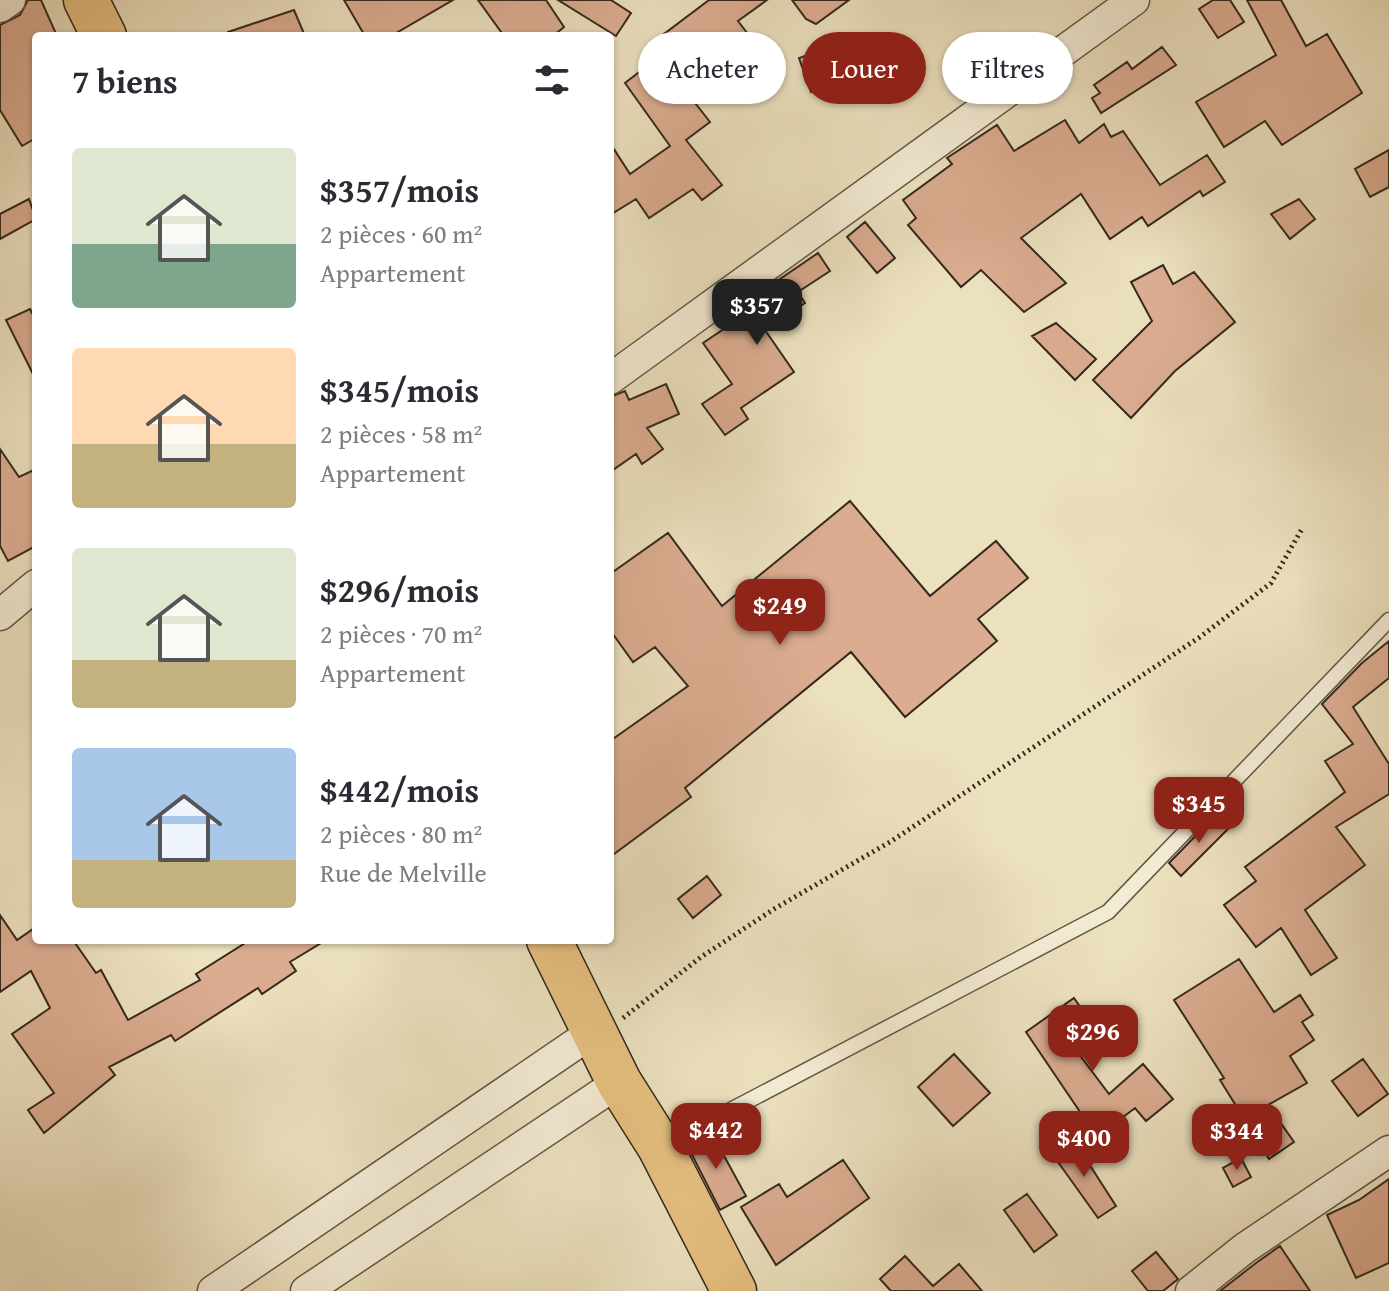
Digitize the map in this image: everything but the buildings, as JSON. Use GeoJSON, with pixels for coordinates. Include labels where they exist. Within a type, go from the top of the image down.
{"type":"FeatureCollection","features":[{"type":"Feature","properties":{"kind":"main road"},"geometry":{"type":"LineString","coordinates":[[86,0],[102,32]]}},
{"type":"Feature","properties":{"kind":"main road"},"geometry":{"type":"LineString","coordinates":[[551,944],[619,1082],[660,1147],[734,1291]]}},
{"type":"Feature","properties":{"kind":"street"},"geometry":{"type":"LineString","coordinates":[[0,7],[10,0]]}},
{"type":"Feature","properties":{"kind":"street"},"geometry":{"type":"LineString","coordinates":[[614,376],[1134,0]]}},
{"type":"Feature","properties":{"kind":"street"},"geometry":{"type":"LineString","coordinates":[[0,615],[32,588]]}},
{"type":"Feature","properties":{"kind":"street"},"geometry":{"type":"LineString","coordinates":[[213,1291],[593,1032]]}},
{"type":"Feature","properties":{"kind":"street"},"geometry":{"type":"LineString","coordinates":[[306,1291],[619,1082]]}},
{"type":"Feature","properties":{"kind":"street"},"geometry":{"type":"LineString","coordinates":[[1191,1291],[1245,1248],[1389,1151]]}},
{"type":"Feature","properties":{"kind":"lane"},"geometry":{"type":"LineString","coordinates":[[660,1147],[1108,912],[1389,620]]}},
{"type":"Feature","properties":{"kind":"path"},"geometry":{"type":"LineString","coordinates":[[593,1032],[625,1017],[701,957],[774,909],[890,842],[1200,637],[1271,583],[1303,527]]}}]}
